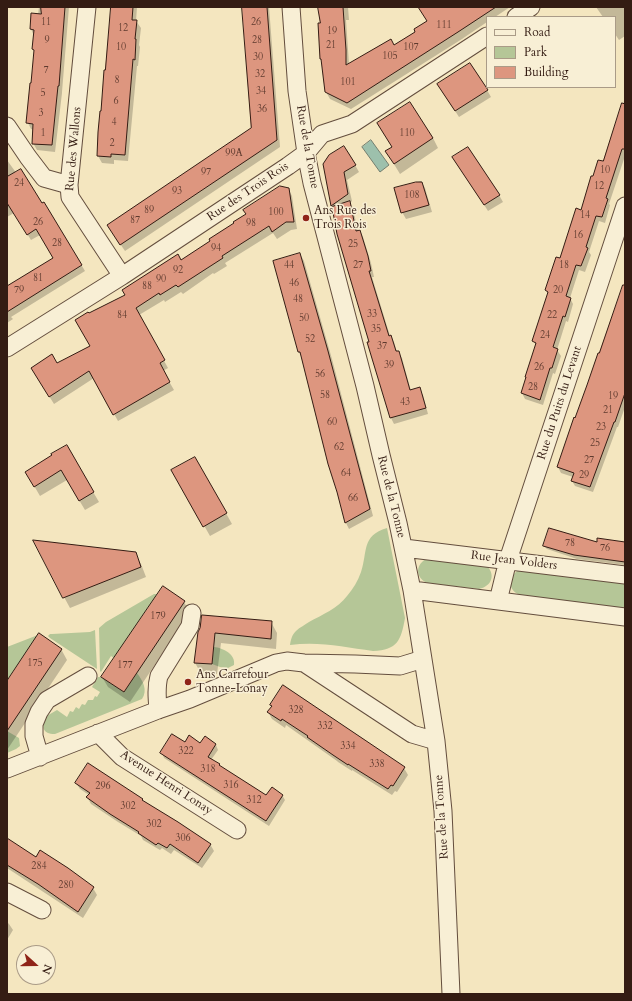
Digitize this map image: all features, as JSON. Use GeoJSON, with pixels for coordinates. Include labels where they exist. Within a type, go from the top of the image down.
{"type":"FeatureCollection","features":[{"type":"Feature","properties":{"kind":"street","name":"Rue des Wallons"},"geometry":{"type":"LineString","coordinates":[[87,7],[69,185],[70,197],[122,276]]}},
{"type":"Feature","properties":{"kind":"street","name":"Rue de la Tonne"},"geometry":{"type":"LineString","coordinates":[[291,7],[297,91],[312,183],[365,386],[404,548],[412,590],[436,742],[443,811],[451,994]]}},
{"type":"Feature","properties":{"kind":"street"},"geometry":{"type":"LineString","coordinates":[[518,16],[531,7]]}},
{"type":"Feature","properties":{"kind":"street","name":"Rue des Trois Rois"},"geometry":{"type":"LineString","coordinates":[[7,348],[122,276],[281,170],[306,153],[322,134],[352,124],[486,37]]}},
{"type":"Feature","properties":{"kind":"street"},"geometry":{"type":"LineString","coordinates":[[7,126],[44,178],[69,185]]}},
{"type":"Feature","properties":{"kind":"street","name":"Rue du Puits du Levant"},"geometry":{"type":"LineString","coordinates":[[498,601],[508,560],[625,206]]}},
{"type":"Feature","properties":{"kind":"street","name":"Rue Jean Volders"},"geometry":{"type":"LineString","coordinates":[[404,548],[625,575]]}},
{"type":"Feature","properties":{"kind":"street"},"geometry":{"type":"LineString","coordinates":[[412,590],[625,617]]}},
{"type":"Feature","properties":{"kind":"street"},"geometry":{"type":"LineString","coordinates":[[158,710],[157,691],[159,676],[190,626],[192,613]]}},
{"type":"Feature","properties":{"kind":"street"},"geometry":{"type":"LineString","coordinates":[[7,769],[190,699],[276,663],[287,661],[304,663],[400,666],[423,659]]}},
{"type":"Feature","properties":{"kind":"street"},"geometry":{"type":"LineString","coordinates":[[304,663],[412,734],[436,742]]}},
{"type":"Feature","properties":{"kind":"street"},"geometry":{"type":"LineString","coordinates":[[40,757],[34,736],[34,724],[39,712],[47,700],[88,676]]}},
{"type":"Feature","properties":{"kind":"street","name":"Avenue Henri Lonay"},"geometry":{"type":"LineString","coordinates":[[98,733],[122,757],[237,830]]}},
{"type":"Feature","properties":{"kind":"street"},"geometry":{"type":"LineString","coordinates":[[7,892],[42,910]]}},
{"type":"Feature","properties":{"kind":"green space"},"geometry":{"type":"Polygon","coordinates":[[[387,528],[405,618],[400,638],[397,642],[388,649],[373,651],[321,644],[290,645],[291,639],[298,630],[334,608],[347,596],[360,575],[369,540],[379,531],[387,528]]]}},
{"type":"Feature","properties":{"kind":"green space"},"geometry":{"type":"Polygon","coordinates":[[[428,558],[485,564],[491,571],[492,575],[490,582],[479,589],[427,583],[420,577],[418,570],[421,564],[428,558]]]}},
{"type":"Feature","properties":{"kind":"green space"},"geometry":{"type":"Polygon","coordinates":[[[521,569],[625,582],[625,610],[520,595],[512,589],[510,582],[513,575],[521,569]]]}},
{"type":"Feature","properties":{"kind":"green space"},"geometry":{"type":"Polygon","coordinates":[[[154,594],[157,594],[114,658],[111,656],[101,672],[99,628],[106,622],[154,594]]]}},
{"type":"Feature","properties":{"kind":"green space"},"geometry":{"type":"Polygon","coordinates":[[[95,630],[97,669],[48,636],[50,634],[90,632],[95,630]]]}},
{"type":"Feature","properties":{"kind":"green space"},"geometry":{"type":"Polygon","coordinates":[[[38,635],[8,679],[7,681],[7,647],[38,635]]]}},
{"type":"Feature","properties":{"kind":"green space"},"geometry":{"type":"Polygon","coordinates":[[[214,647],[228,652],[233,658],[234,665],[228,668],[212,664],[214,647]]]}},
{"type":"Feature","properties":{"kind":"green space"},"geometry":{"type":"Polygon","coordinates":[[[137,673],[143,682],[145,689],[142,699],[55,734],[45,731],[43,724],[45,717],[57,710],[67,717],[70,711],[73,712],[76,707],[79,709],[82,704],[85,705],[88,700],[93,700],[95,696],[97,697],[100,692],[92,687],[98,677],[101,677],[124,692],[137,673]]]}},
{"type":"Feature","properties":{"kind":"green space"},"geometry":{"type":"Polygon","coordinates":[[[7,731],[19,738],[20,746],[7,753],[7,731]]]}},
{"type":"Feature","properties":{"kind":"shaded area"},"geometry":{"type":"Polygon","coordinates":[[[371,140],[389,165],[380,172],[362,147],[371,140]]]}},
{"type":"Feature","properties":{"kind":"building"},"geometry":{"type":"Polygon","coordinates":[[[41,7],[65,7],[59,86],[52,145],[32,144],[33,124],[26,123],[34,50],[32,49],[34,30],[30,29],[31,13],[41,14],[41,7]]]}},
{"type":"Feature","properties":{"kind":"building"},"geometry":{"type":"Polygon","coordinates":[[[111,7],[133,7],[132,20],[137,20],[135,60],[133,59],[125,155],[111,154],[111,157],[97,156],[98,132],[111,7]]]}},
{"type":"Feature","properties":{"kind":"building"},"geometry":{"type":"Polygon","coordinates":[[[242,7],[267,7],[277,140],[120,245],[107,225],[251,128],[242,7]]]}},
{"type":"Feature","properties":{"kind":"building"},"geometry":{"type":"Polygon","coordinates":[[[318,7],[343,7],[346,65],[391,39],[394,45],[415,32],[414,29],[427,21],[418,7],[496,7],[347,103],[325,92],[320,59],[318,23],[320,23],[318,7]]]}},
{"type":"Feature","properties":{"kind":"building"},"geometry":{"type":"Polygon","coordinates":[[[470,63],[488,90],[455,111],[437,84],[470,63]]]}},
{"type":"Feature","properties":{"kind":"building"},"geometry":{"type":"Polygon","coordinates":[[[410,102],[433,138],[394,164],[385,151],[392,147],[377,123],[410,102]]]}},
{"type":"Feature","properties":{"kind":"building"},"geometry":{"type":"Polygon","coordinates":[[[622,103],[625,104],[625,149],[622,149],[606,198],[608,199],[602,217],[596,216],[586,247],[588,248],[581,266],[576,265],[566,296],[571,298],[565,317],[563,316],[553,347],[558,349],[552,368],[550,368],[540,400],[521,393],[536,343],[532,341],[548,292],[545,290],[556,257],[560,258],[576,208],[581,210],[591,176],[593,176],[598,160],[603,161],[622,103]]]}},
{"type":"Feature","properties":{"kind":"building"},"geometry":{"type":"Polygon","coordinates":[[[344,146],[356,165],[344,172],[348,194],[331,206],[323,164],[329,155],[344,146]]]}},
{"type":"Feature","properties":{"kind":"building"},"geometry":{"type":"Polygon","coordinates":[[[468,147],[500,195],[484,205],[452,157],[468,147]]]}},
{"type":"Feature","properties":{"kind":"building"},"geometry":{"type":"Polygon","coordinates":[[[21,169],[42,203],[44,202],[82,265],[7,312],[7,286],[53,258],[36,229],[27,235],[7,203],[7,177],[21,169]]]}},
{"type":"Feature","properties":{"kind":"building"},"geometry":{"type":"Polygon","coordinates":[[[416,182],[422,182],[429,205],[401,213],[394,188],[416,182]]]}},
{"type":"Feature","properties":{"kind":"building"},"geometry":{"type":"Polygon","coordinates":[[[280,186],[289,188],[294,222],[286,222],[272,232],[269,226],[222,256],[223,258],[178,287],[176,285],[160,295],[159,293],[136,308],[165,360],[160,363],[170,382],[113,415],[89,371],[49,397],[31,368],[52,354],[57,363],[90,346],[75,320],[88,312],[89,313],[125,295],[122,290],[178,254],[181,260],[210,241],[209,239],[246,214],[243,210],[280,186]]]}},
{"type":"Feature","properties":{"kind":"building"},"geometry":{"type":"Polygon","coordinates":[[[350,201],[356,231],[360,230],[368,256],[371,271],[369,271],[389,336],[391,335],[396,351],[399,351],[410,390],[420,387],[426,408],[390,418],[337,234],[332,207],[350,201]]]}},
{"type":"Feature","properties":{"kind":"building"},"geometry":{"type":"Polygon","coordinates":[[[300,253],[370,509],[345,523],[328,464],[300,352],[298,352],[273,261],[300,253]]]}},
{"type":"Feature","properties":{"kind":"building"},"geometry":{"type":"Polygon","coordinates":[[[623,285],[625,285],[625,393],[590,487],[571,481],[574,473],[557,467],[623,285]]]}},
{"type":"Feature","properties":{"kind":"building"},"geometry":{"type":"Polygon","coordinates":[[[67,445],[94,492],[79,501],[61,470],[34,487],[25,472],[67,445]]]}},
{"type":"Feature","properties":{"kind":"building"},"geometry":{"type":"Polygon","coordinates":[[[195,457],[227,513],[203,527],[171,470],[195,457]]]}},
{"type":"Feature","properties":{"kind":"building"},"geometry":{"type":"Polygon","coordinates":[[[549,528],[597,542],[597,538],[625,542],[625,562],[574,555],[543,546],[549,528]]]}},
{"type":"Feature","properties":{"kind":"building"},"geometry":{"type":"Polygon","coordinates":[[[33,540],[136,552],[141,567],[63,598],[33,540]]]}},
{"type":"Feature","properties":{"kind":"building"},"geometry":{"type":"Polygon","coordinates":[[[163,586],[185,601],[124,692],[101,677],[163,586]]]}},
{"type":"Feature","properties":{"kind":"building"},"geometry":{"type":"Polygon","coordinates":[[[202,615],[272,621],[271,639],[215,633],[212,664],[194,663],[202,615]]]}},
{"type":"Feature","properties":{"kind":"building"},"geometry":{"type":"Polygon","coordinates":[[[39,633],[62,649],[7,731],[7,681],[39,633]]]}},
{"type":"Feature","properties":{"kind":"building"},"geometry":{"type":"Polygon","coordinates":[[[283,685],[405,767],[393,786],[391,785],[388,789],[348,765],[282,719],[281,721],[267,712],[272,706],[270,705],[283,685]]]}},
{"type":"Feature","properties":{"kind":"building"},"geometry":{"type":"Polygon","coordinates":[[[172,734],[185,742],[189,735],[200,743],[205,736],[216,744],[208,757],[266,795],[272,787],[283,795],[266,821],[160,753],[172,734]]]}},
{"type":"Feature","properties":{"kind":"building"},"geometry":{"type":"Polygon","coordinates":[[[88,763],[143,799],[142,800],[211,844],[198,863],[170,844],[167,848],[158,843],[156,845],[86,797],[90,793],[75,783],[88,763]]]}},
{"type":"Feature","properties":{"kind":"building"},"geometry":{"type":"Polygon","coordinates":[[[7,838],[36,857],[40,850],[94,887],[78,912],[38,884],[7,865],[7,838]]]}},
{"type":"Feature","properties":{"kind":"place","name":"Ans Rue des Trois Rois"},"geometry":{"type":"Point","coordinates":[306,218]}},
{"type":"Feature","properties":{"kind":"place","name":"Ans Carrefour Tonne-Lonay"},"geometry":{"type":"Point","coordinates":[188,682]}}]}
